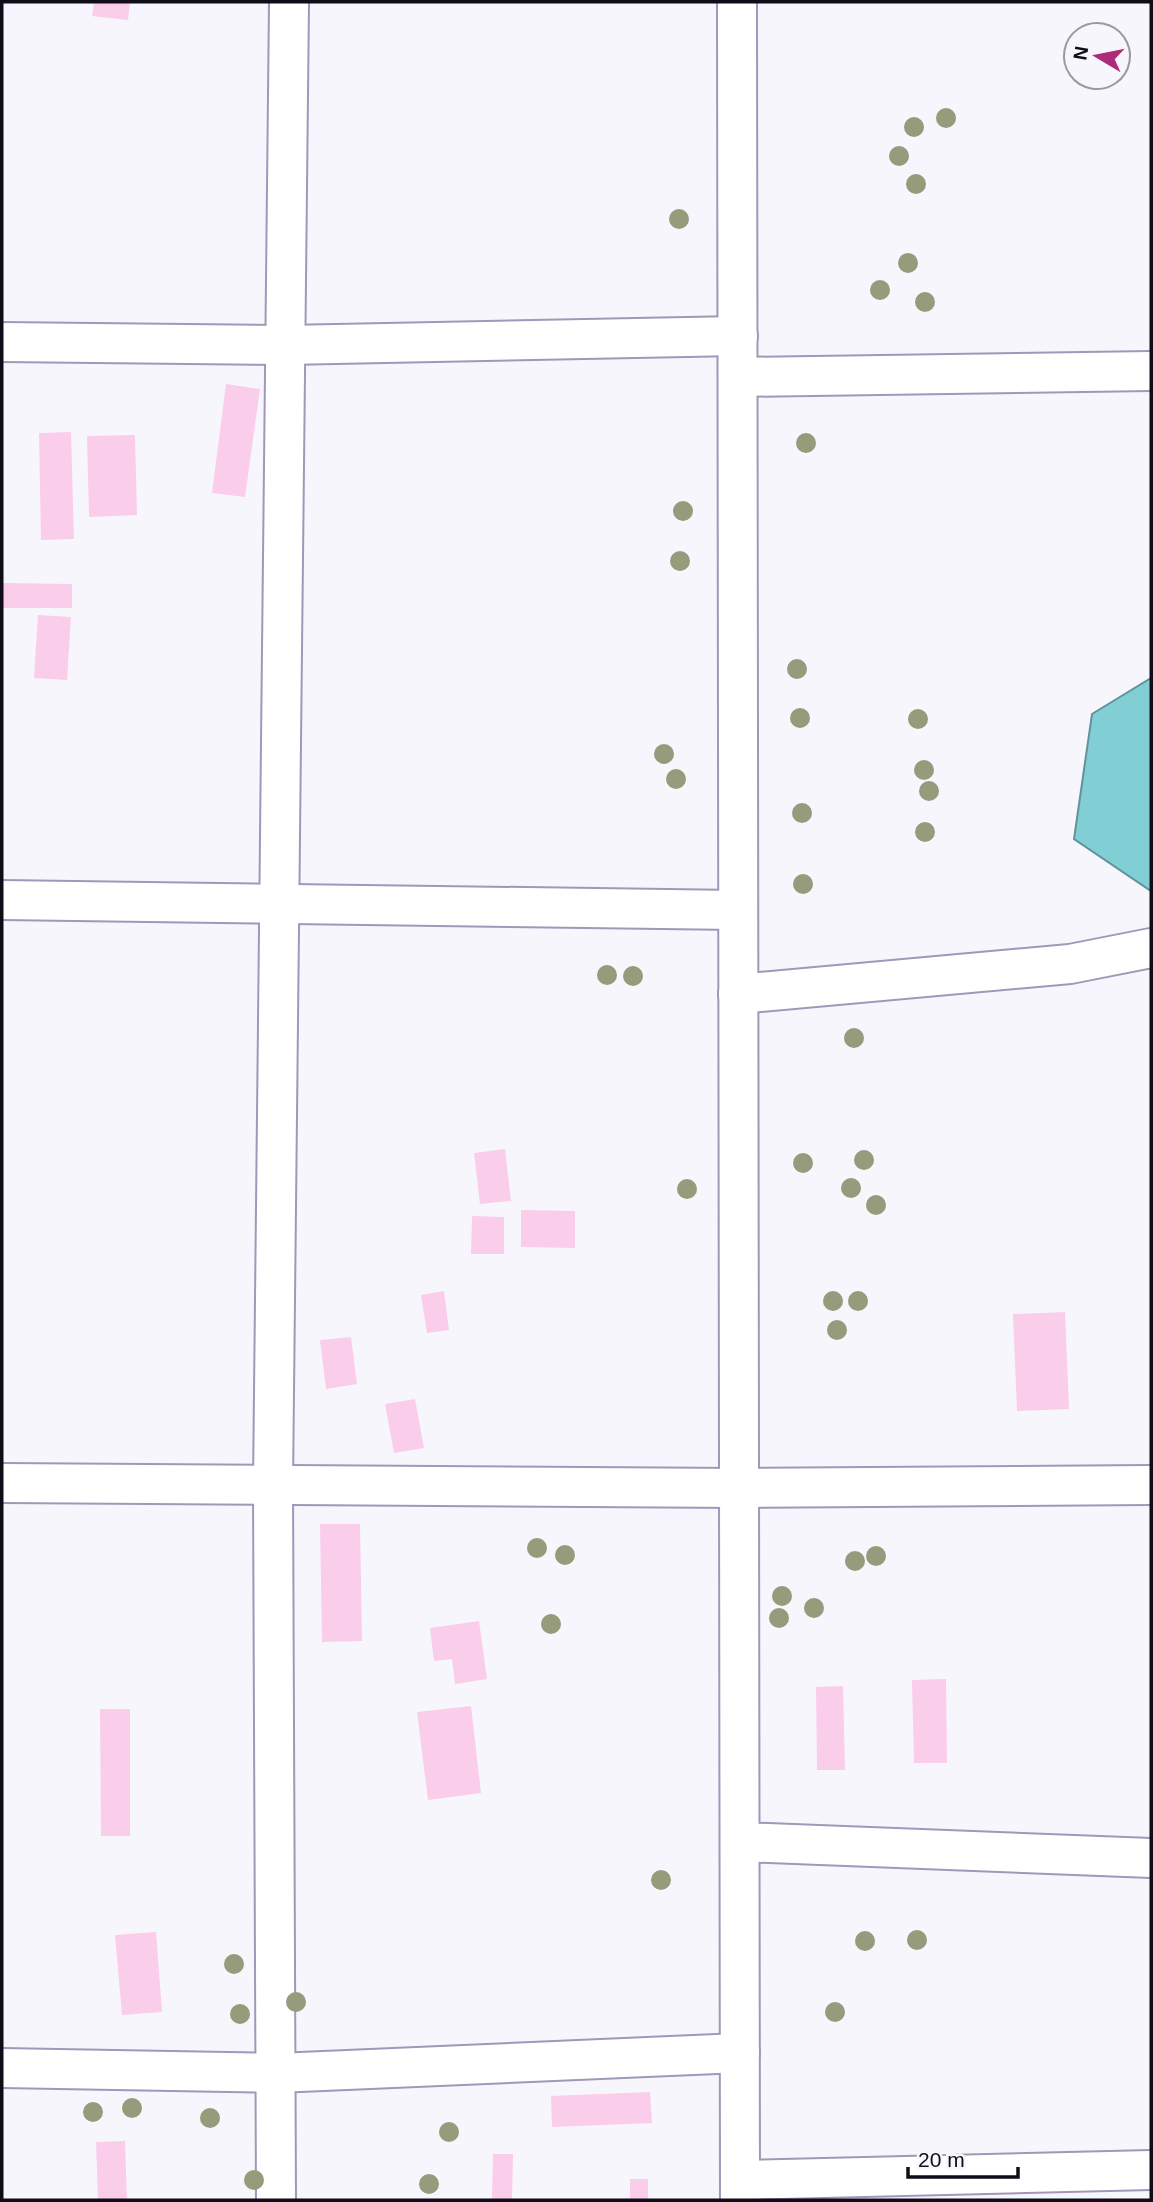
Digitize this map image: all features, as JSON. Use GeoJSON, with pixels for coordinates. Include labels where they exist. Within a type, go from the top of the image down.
{"type":"FeatureCollection","features":[{"type":"Feature","properties":{"kind":"street"},"geometry":{"type":"LineString","coordinates":[[276,2200],[273,1485],[282,904],[289,2]]}},
{"type":"Feature","properties":{"kind":"street"},"geometry":{"type":"LineString","coordinates":[[737,2],[740,2190],[1151,2170]]}},
{"type":"Feature","properties":{"kind":"street"},"geometry":{"type":"LineString","coordinates":[[2,342],[286,345],[738,336]]}},
{"type":"Feature","properties":{"kind":"street"},"geometry":{"type":"LineString","coordinates":[[738,377],[1151,371]]}},
{"type":"Feature","properties":{"kind":"street"},"geometry":{"type":"LineString","coordinates":[[2,900],[738,910]]}},
{"type":"Feature","properties":{"kind":"street"},"geometry":{"type":"LineString","coordinates":[[738,994],[1070,964],[1151,948]]}},
{"type":"Feature","properties":{"kind":"street"},"geometry":{"type":"LineString","coordinates":[[2,1483],[739,1488],[1151,1485]]}},
{"type":"Feature","properties":{"kind":"street"},"geometry":{"type":"LineString","coordinates":[[740,1842],[1151,1858]]}},
{"type":"Feature","properties":{"kind":"street"},"geometry":{"type":"LineString","coordinates":[[2,2067],[277,2073],[740,2053]]}},
{"type":"Feature","properties":{"kind":"water"},"geometry":{"type":"Polygon","coordinates":[[[1151,678],[1151,891],[1074,839],[1092,714],[1151,678]]]}},
{"type":"Feature","properties":{"kind":"building"},"geometry":{"type":"Polygon","coordinates":[[[94,2],[130,2],[128,20],[92,16],[94,2]]]}},
{"type":"Feature","properties":{"kind":"building"},"geometry":{"type":"Polygon","coordinates":[[[226,384],[260,389],[245,497],[212,493],[226,384]]]}},
{"type":"Feature","properties":{"kind":"building"},"geometry":{"type":"Polygon","coordinates":[[[71,432],[74,539],[41,540],[39,433],[71,432]]]}},
{"type":"Feature","properties":{"kind":"building"},"geometry":{"type":"Polygon","coordinates":[[[135,435],[137,515],[89,517],[87,436],[135,435]]]}},
{"type":"Feature","properties":{"kind":"building"},"geometry":{"type":"Polygon","coordinates":[[[2,583],[72,584],[72,608],[2,608],[2,583]]]}},
{"type":"Feature","properties":{"kind":"building"},"geometry":{"type":"Polygon","coordinates":[[[38,615],[71,617],[67,680],[34,678],[38,615]]]}},
{"type":"Feature","properties":{"kind":"building"},"geometry":{"type":"Polygon","coordinates":[[[505,1149],[511,1201],[480,1204],[474,1153],[505,1149]]]}},
{"type":"Feature","properties":{"kind":"building"},"geometry":{"type":"Polygon","coordinates":[[[521,1210],[575,1211],[575,1248],[521,1247],[521,1210]]]}},
{"type":"Feature","properties":{"kind":"building"},"geometry":{"type":"Polygon","coordinates":[[[472,1216],[504,1217],[504,1254],[471,1254],[472,1216]]]}},
{"type":"Feature","properties":{"kind":"building"},"geometry":{"type":"Polygon","coordinates":[[[444,1291],[449,1330],[427,1333],[421,1295],[444,1291]]]}},
{"type":"Feature","properties":{"kind":"building"},"geometry":{"type":"Polygon","coordinates":[[[1065,1312],[1069,1409],[1017,1411],[1013,1314],[1065,1312]]]}},
{"type":"Feature","properties":{"kind":"building"},"geometry":{"type":"Polygon","coordinates":[[[351,1337],[357,1384],[326,1389],[320,1340],[351,1337]]]}},
{"type":"Feature","properties":{"kind":"building"},"geometry":{"type":"Polygon","coordinates":[[[415,1399],[424,1448],[394,1453],[385,1404],[415,1399]]]}},
{"type":"Feature","properties":{"kind":"building"},"geometry":{"type":"Polygon","coordinates":[[[320,1524],[360,1524],[362,1641],[322,1642],[320,1524]]]}},
{"type":"Feature","properties":{"kind":"building"},"geometry":{"type":"Polygon","coordinates":[[[479,1621],[487,1679],[455,1684],[452,1659],[434,1661],[430,1628],[479,1621]]]}},
{"type":"Feature","properties":{"kind":"building"},"geometry":{"type":"Polygon","coordinates":[[[946,1679],[947,1763],[914,1763],[912,1680],[946,1679]]]}},
{"type":"Feature","properties":{"kind":"building"},"geometry":{"type":"Polygon","coordinates":[[[843,1686],[845,1770],[817,1770],[816,1687],[843,1686]]]}},
{"type":"Feature","properties":{"kind":"building"},"geometry":{"type":"Polygon","coordinates":[[[471,1706],[481,1793],[428,1800],[417,1712],[471,1706]]]}},
{"type":"Feature","properties":{"kind":"building"},"geometry":{"type":"Polygon","coordinates":[[[100,1709],[130,1709],[130,1836],[101,1836],[100,1709]]]}},
{"type":"Feature","properties":{"kind":"building"},"geometry":{"type":"Polygon","coordinates":[[[156,1932],[162,2012],[122,2015],[115,1935],[156,1932]]]}},
{"type":"Feature","properties":{"kind":"building"},"geometry":{"type":"Polygon","coordinates":[[[650,2092],[652,2123],[552,2127],[551,2096],[650,2092]]]}},
{"type":"Feature","properties":{"kind":"building"},"geometry":{"type":"Polygon","coordinates":[[[125,2141],[127,2200],[98,2200],[96,2142],[125,2141]]]}},
{"type":"Feature","properties":{"kind":"building"},"geometry":{"type":"Polygon","coordinates":[[[493,2154],[513,2154],[512,2200],[492,2200],[493,2154]]]}},
{"type":"Feature","properties":{"kind":"building"},"geometry":{"type":"Polygon","coordinates":[[[630,2179],[648,2179],[648,2200],[630,2200],[630,2179]]]}}]}
